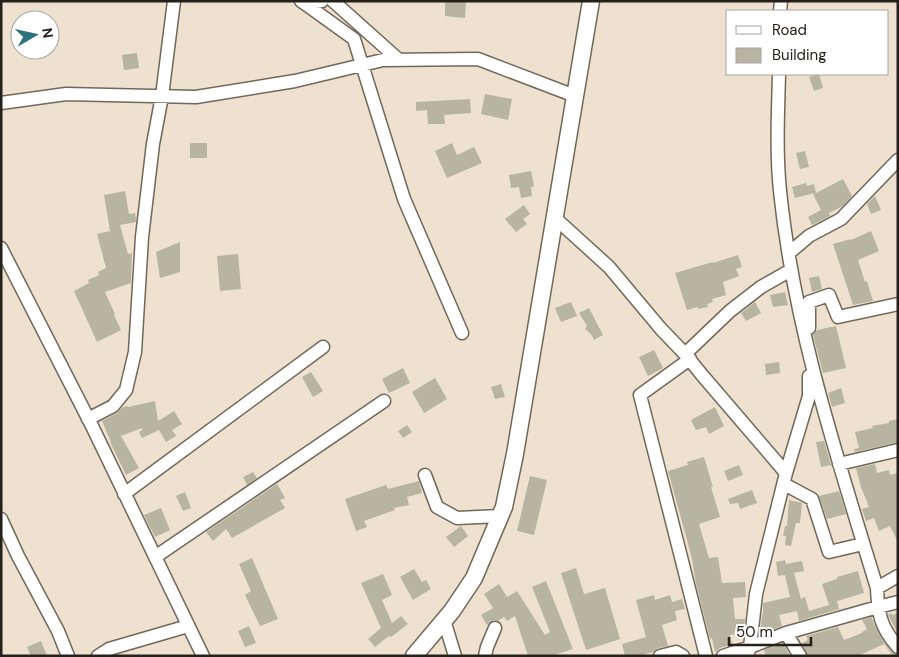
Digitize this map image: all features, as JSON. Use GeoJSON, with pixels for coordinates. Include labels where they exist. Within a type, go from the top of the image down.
{"type":"FeatureCollection","features":[{"type":"Feature","properties":{"kind":"street"},"geometry":{"type":"LineString","coordinates":[[88,419],[113,406],[126,390],[132,362],[142,237],[153,144],[162,96],[174,1]]}},
{"type":"Feature","properties":{"kind":"street"},"geometry":{"type":"LineString","coordinates":[[302,2],[322,1]]}},
{"type":"Feature","properties":{"kind":"street"},"geometry":{"type":"LineString","coordinates":[[333,1],[399,60]]}},
{"type":"Feature","properties":{"kind":"street"},"geometry":{"type":"LineString","coordinates":[[414,656],[444,620],[474,578],[504,507],[515,454],[591,1]]}},
{"type":"Feature","properties":{"kind":"street"},"geometry":{"type":"LineString","coordinates":[[302,2],[354,39],[404,198],[462,333]]}},
{"type":"Feature","properties":{"kind":"street"},"geometry":{"type":"LineString","coordinates":[[1,103],[66,94],[196,97],[295,81],[383,60],[478,60],[575,96]]}},
{"type":"Feature","properties":{"kind":"street"},"geometry":{"type":"LineString","coordinates":[[779,75],[777,133],[780,191],[791,270],[816,388],[876,588],[883,626],[898,647]]}},
{"type":"Feature","properties":{"kind":"street"},"geometry":{"type":"LineString","coordinates":[[789,253],[809,236],[841,219],[898,160]]}},
{"type":"Feature","properties":{"kind":"street"},"geometry":{"type":"LineString","coordinates":[[555,218],[609,267],[687,357],[785,479],[812,499],[829,552],[863,544]]}},
{"type":"Feature","properties":{"kind":"street"},"geometry":{"type":"LineString","coordinates":[[1,248],[88,419],[203,656]]}},
{"type":"Feature","properties":{"kind":"street"},"geometry":{"type":"LineString","coordinates":[[706,656],[640,395],[687,357],[730,311],[761,287],[791,270]]}},
{"type":"Feature","properties":{"kind":"street"},"geometry":{"type":"LineString","coordinates":[[749,651],[756,594],[785,479],[809,396],[809,302],[829,295],[838,317],[898,304]]}},
{"type":"Feature","properties":{"kind":"street"},"geometry":{"type":"LineString","coordinates":[[124,494],[323,347]]}},
{"type":"Feature","properties":{"kind":"street"},"geometry":{"type":"LineString","coordinates":[[155,557],[384,401]]}},
{"type":"Feature","properties":{"kind":"street"},"geometry":{"type":"LineString","coordinates":[[839,464],[898,450]]}},
{"type":"Feature","properties":{"kind":"street"},"geometry":{"type":"LineString","coordinates":[[425,475],[437,507],[457,518],[500,516]]}},
{"type":"Feature","properties":{"kind":"street"},"geometry":{"type":"LineString","coordinates":[[1,519],[18,556],[58,631],[68,656]]}},
{"type":"Feature","properties":{"kind":"street"},"geometry":{"type":"LineString","coordinates":[[876,588],[898,576]]}},
{"type":"Feature","properties":{"kind":"street"},"geometry":{"type":"LineString","coordinates":[[723,656],[749,651],[786,633],[898,602]]}},
{"type":"Feature","properties":{"kind":"street"},"geometry":{"type":"LineString","coordinates":[[444,620],[455,656]]}},
{"type":"Feature","properties":{"kind":"street"},"geometry":{"type":"LineString","coordinates":[[98,656],[108,649],[188,626]]}},
{"type":"Feature","properties":{"kind":"street"},"geometry":{"type":"LineString","coordinates":[[485,656],[486,647],[495,628]]}},
{"type":"Feature","properties":{"kind":"street"},"geometry":{"type":"LineString","coordinates":[[786,633],[800,656]]}},
{"type":"Feature","properties":{"kind":"street"},"geometry":{"type":"LineString","coordinates":[[660,656],[676,652],[683,656]]}},
{"type":"Feature","properties":{"kind":"building"},"geometry":{"type":"Polygon","coordinates":[[[445,1],[466,1],[465,18],[445,16],[445,1]]]}},
{"type":"Feature","properties":{"kind":"building"},"geometry":{"type":"Polygon","coordinates":[[[137,53],[139,68],[124,70],[122,55],[137,53]]]}},
{"type":"Feature","properties":{"kind":"building"},"geometry":{"type":"Polygon","coordinates":[[[819,75],[823,88],[814,91],[809,77],[819,75]]]}},
{"type":"Feature","properties":{"kind":"building"},"geometry":{"type":"Polygon","coordinates":[[[485,94],[512,99],[508,120],[481,114],[485,94]]]}},
{"type":"Feature","properties":{"kind":"building"},"geometry":{"type":"Polygon","coordinates":[[[470,99],[471,113],[444,115],[445,124],[428,124],[427,110],[416,111],[416,102],[470,99]]]}},
{"type":"Feature","properties":{"kind":"building"},"geometry":{"type":"Polygon","coordinates":[[[190,143],[207,143],[207,158],[190,158],[190,143]]]}},
{"type":"Feature","properties":{"kind":"building"},"geometry":{"type":"Polygon","coordinates":[[[452,143],[457,155],[474,147],[482,163],[447,178],[435,151],[452,143]]]}},
{"type":"Feature","properties":{"kind":"building"},"geometry":{"type":"Polygon","coordinates":[[[805,151],[809,167],[800,169],[796,153],[805,151]]]}},
{"type":"Feature","properties":{"kind":"building"},"geometry":{"type":"Polygon","coordinates":[[[531,171],[534,186],[531,187],[532,196],[521,198],[519,187],[511,188],[509,175],[531,171]]]}},
{"type":"Feature","properties":{"kind":"building"},"geometry":{"type":"Polygon","coordinates":[[[843,179],[852,196],[843,206],[829,213],[830,216],[812,225],[808,217],[821,210],[813,194],[815,193],[795,198],[792,187],[806,183],[807,186],[814,184],[816,193],[843,179]]]}},
{"type":"Feature","properties":{"kind":"building"},"geometry":{"type":"Polygon","coordinates":[[[125,191],[129,214],[135,213],[136,219],[136,222],[120,225],[128,254],[132,253],[131,283],[105,292],[121,330],[97,342],[74,291],[89,283],[88,280],[99,275],[98,272],[106,268],[97,234],[110,231],[104,195],[125,191]]]}},
{"type":"Feature","properties":{"kind":"building"},"geometry":{"type":"Polygon","coordinates":[[[875,196],[881,210],[871,214],[867,204],[875,196]]]}},
{"type":"Feature","properties":{"kind":"building"},"geometry":{"type":"Polygon","coordinates":[[[524,205],[530,214],[523,219],[527,224],[516,232],[505,219],[524,205]]]}},
{"type":"Feature","properties":{"kind":"building"},"geometry":{"type":"Polygon","coordinates":[[[871,231],[879,251],[858,260],[873,301],[853,305],[833,244],[851,240],[871,231]]]}},
{"type":"Feature","properties":{"kind":"building"},"geometry":{"type":"Polygon","coordinates":[[[180,242],[180,272],[160,278],[156,252],[180,242]]]}},
{"type":"Feature","properties":{"kind":"building"},"geometry":{"type":"Polygon","coordinates":[[[238,254],[241,289],[220,291],[217,256],[238,254]]]}},
{"type":"Feature","properties":{"kind":"building"},"geometry":{"type":"Polygon","coordinates":[[[738,255],[742,267],[736,269],[739,276],[723,282],[726,295],[712,299],[713,302],[707,304],[708,307],[687,310],[675,273],[738,255]]]}},
{"type":"Feature","properties":{"kind":"building"},"geometry":{"type":"Polygon","coordinates":[[[819,276],[822,289],[812,292],[809,278],[819,276]]]}},
{"type":"Feature","properties":{"kind":"building"},"geometry":{"type":"Polygon","coordinates":[[[785,292],[788,305],[773,307],[770,295],[785,292]]]}},
{"type":"Feature","properties":{"kind":"building"},"geometry":{"type":"Polygon","coordinates":[[[571,302],[577,316],[561,322],[555,308],[571,302]]]}},
{"type":"Feature","properties":{"kind":"building"},"geometry":{"type":"Polygon","coordinates":[[[755,302],[761,313],[746,321],[741,313],[755,302]]]}},
{"type":"Feature","properties":{"kind":"building"},"geometry":{"type":"Polygon","coordinates":[[[589,308],[603,335],[594,340],[585,329],[587,326],[579,313],[589,308]]]}},
{"type":"Feature","properties":{"kind":"building"},"geometry":{"type":"Polygon","coordinates":[[[836,326],[846,368],[823,373],[813,335],[817,330],[836,326]]]}},
{"type":"Feature","properties":{"kind":"building"},"geometry":{"type":"Polygon","coordinates":[[[654,350],[663,368],[648,376],[639,357],[654,350]]]}},
{"type":"Feature","properties":{"kind":"building"},"geometry":{"type":"Polygon","coordinates":[[[779,362],[780,373],[766,375],[765,364],[779,362]]]}},
{"type":"Feature","properties":{"kind":"building"},"geometry":{"type":"Polygon","coordinates":[[[403,368],[410,383],[389,393],[382,379],[403,368]]]}},
{"type":"Feature","properties":{"kind":"building"},"geometry":{"type":"Polygon","coordinates":[[[311,372],[323,391],[313,397],[302,377],[311,372]]]}},
{"type":"Feature","properties":{"kind":"building"},"geometry":{"type":"Polygon","coordinates":[[[435,378],[447,399],[424,413],[412,392],[435,378]]]}},
{"type":"Feature","properties":{"kind":"building"},"geometry":{"type":"Polygon","coordinates":[[[501,384],[505,397],[495,399],[491,387],[501,384]]]}},
{"type":"Feature","properties":{"kind":"building"},"geometry":{"type":"Polygon","coordinates":[[[841,388],[845,403],[832,407],[828,393],[841,388]]]}},
{"type":"Feature","properties":{"kind":"building"},"geometry":{"type":"Polygon","coordinates":[[[155,401],[158,421],[174,411],[182,424],[172,430],[176,436],[166,442],[159,430],[142,438],[139,432],[142,428],[121,436],[139,468],[126,475],[102,421],[117,413],[123,407],[155,401]]]}},
{"type":"Feature","properties":{"kind":"building"},"geometry":{"type":"Polygon","coordinates":[[[715,407],[724,426],[709,434],[706,427],[696,430],[691,420],[715,407]]]}},
{"type":"Feature","properties":{"kind":"building"},"geometry":{"type":"Polygon","coordinates":[[[898,419],[898,442],[855,452],[854,449],[859,448],[855,432],[898,419]]]}},
{"type":"Feature","properties":{"kind":"building"},"geometry":{"type":"Polygon","coordinates":[[[407,425],[412,432],[403,438],[398,431],[407,425]]]}},
{"type":"Feature","properties":{"kind":"building"},"geometry":{"type":"Polygon","coordinates":[[[824,441],[831,465],[821,467],[816,442],[824,441]]]}},
{"type":"Feature","properties":{"kind":"building"},"geometry":{"type":"Polygon","coordinates":[[[704,457],[720,517],[699,524],[709,558],[718,557],[722,583],[745,582],[746,597],[733,598],[735,619],[745,619],[743,633],[730,635],[732,644],[715,652],[712,638],[710,639],[696,584],[692,559],[668,471],[688,465],[687,462],[704,457]]]}},
{"type":"Feature","properties":{"kind":"building"},"geometry":{"type":"Polygon","coordinates":[[[875,464],[877,473],[889,470],[890,475],[898,473],[898,542],[890,526],[879,531],[874,518],[866,521],[862,509],[869,507],[856,468],[875,464]]]}},
{"type":"Feature","properties":{"kind":"building"},"geometry":{"type":"Polygon","coordinates":[[[739,465],[743,475],[728,481],[724,471],[739,465]]]}},
{"type":"Feature","properties":{"kind":"building"},"geometry":{"type":"Polygon","coordinates":[[[253,472],[257,478],[247,485],[243,477],[253,472]]]}},
{"type":"Feature","properties":{"kind":"building"},"geometry":{"type":"Polygon","coordinates":[[[530,476],[547,480],[534,535],[517,531],[530,476]]]}},
{"type":"Feature","properties":{"kind":"building"},"geometry":{"type":"Polygon","coordinates":[[[419,481],[422,493],[407,497],[409,505],[394,508],[395,510],[364,521],[367,527],[356,531],[345,499],[386,485],[388,489],[419,481]]]}},
{"type":"Feature","properties":{"kind":"building"},"geometry":{"type":"Polygon","coordinates":[[[277,484],[285,498],[280,500],[285,508],[232,538],[226,529],[213,541],[206,532],[277,484]]]}},
{"type":"Feature","properties":{"kind":"building"},"geometry":{"type":"Polygon","coordinates":[[[752,490],[757,503],[740,509],[738,503],[730,504],[728,499],[752,490]]]}},
{"type":"Feature","properties":{"kind":"building"},"geometry":{"type":"Polygon","coordinates":[[[839,491],[846,514],[827,519],[819,496],[839,491]]]}},
{"type":"Feature","properties":{"kind":"building"},"geometry":{"type":"Polygon","coordinates":[[[185,492],[191,508],[183,511],[176,496],[185,492]]]}},
{"type":"Feature","properties":{"kind":"building"},"geometry":{"type":"Polygon","coordinates":[[[789,500],[802,503],[800,523],[796,523],[791,546],[785,545],[786,536],[783,536],[785,526],[787,526],[789,500]]]}},
{"type":"Feature","properties":{"kind":"building"},"geometry":{"type":"Polygon","coordinates":[[[161,508],[170,530],[155,537],[144,515],[161,508]]]}},
{"type":"Feature","properties":{"kind":"building"},"geometry":{"type":"Polygon","coordinates":[[[461,526],[468,536],[454,547],[446,537],[461,526]]]}},
{"type":"Feature","properties":{"kind":"building"},"geometry":{"type":"Polygon","coordinates":[[[252,558],[278,619],[260,626],[245,595],[251,591],[239,564],[252,558]]]}},
{"type":"Feature","properties":{"kind":"building"},"geometry":{"type":"Polygon","coordinates":[[[785,560],[786,564],[802,561],[804,571],[794,573],[801,599],[805,597],[809,611],[829,605],[822,584],[837,579],[837,577],[858,571],[864,593],[837,601],[839,609],[799,621],[797,611],[779,615],[782,626],[760,634],[763,603],[790,597],[785,575],[778,576],[776,562],[785,560]]]}},
{"type":"Feature","properties":{"kind":"building"},"geometry":{"type":"Polygon","coordinates":[[[576,568],[584,594],[605,588],[620,639],[586,650],[561,573],[576,568]]]}},
{"type":"Feature","properties":{"kind":"building"},"geometry":{"type":"Polygon","coordinates":[[[414,569],[422,582],[426,580],[431,589],[413,600],[400,577],[414,569]]]}},
{"type":"Feature","properties":{"kind":"building"},"geometry":{"type":"Polygon","coordinates":[[[383,574],[392,595],[382,600],[392,623],[401,616],[408,624],[375,647],[368,639],[381,628],[361,583],[383,574]]]}},
{"type":"Feature","properties":{"kind":"building"},"geometry":{"type":"Polygon","coordinates":[[[546,581],[573,649],[551,656],[528,656],[515,616],[507,621],[504,617],[498,621],[494,620],[487,625],[481,615],[493,608],[484,594],[499,584],[507,597],[517,591],[545,635],[550,632],[532,587],[546,581]]]}},
{"type":"Feature","properties":{"kind":"building"},"geometry":{"type":"Polygon","coordinates":[[[654,595],[655,600],[670,595],[672,602],[682,599],[685,609],[675,611],[677,620],[662,625],[668,646],[639,656],[625,656],[622,644],[646,637],[636,600],[654,595]]]}},
{"type":"Feature","properties":{"kind":"building"},"geometry":{"type":"Polygon","coordinates":[[[891,613],[892,615],[898,613],[898,634],[888,615],[891,613]]]}},
{"type":"Feature","properties":{"kind":"building"},"geometry":{"type":"Polygon","coordinates":[[[871,617],[885,644],[898,656],[893,656],[884,644],[858,656],[808,656],[802,643],[808,640],[806,636],[838,627],[844,640],[867,629],[862,620],[871,617]]]}},
{"type":"Feature","properties":{"kind":"building"},"geometry":{"type":"Polygon","coordinates":[[[249,626],[256,643],[245,647],[238,631],[249,626]]]}},
{"type":"Feature","properties":{"kind":"building"},"geometry":{"type":"Polygon","coordinates":[[[41,641],[47,656],[31,656],[27,647],[41,641]]]}},
{"type":"Feature","properties":{"kind":"building"},"geometry":{"type":"Polygon","coordinates":[[[783,643],[790,656],[766,656],[764,650],[783,643]]]}}]}
